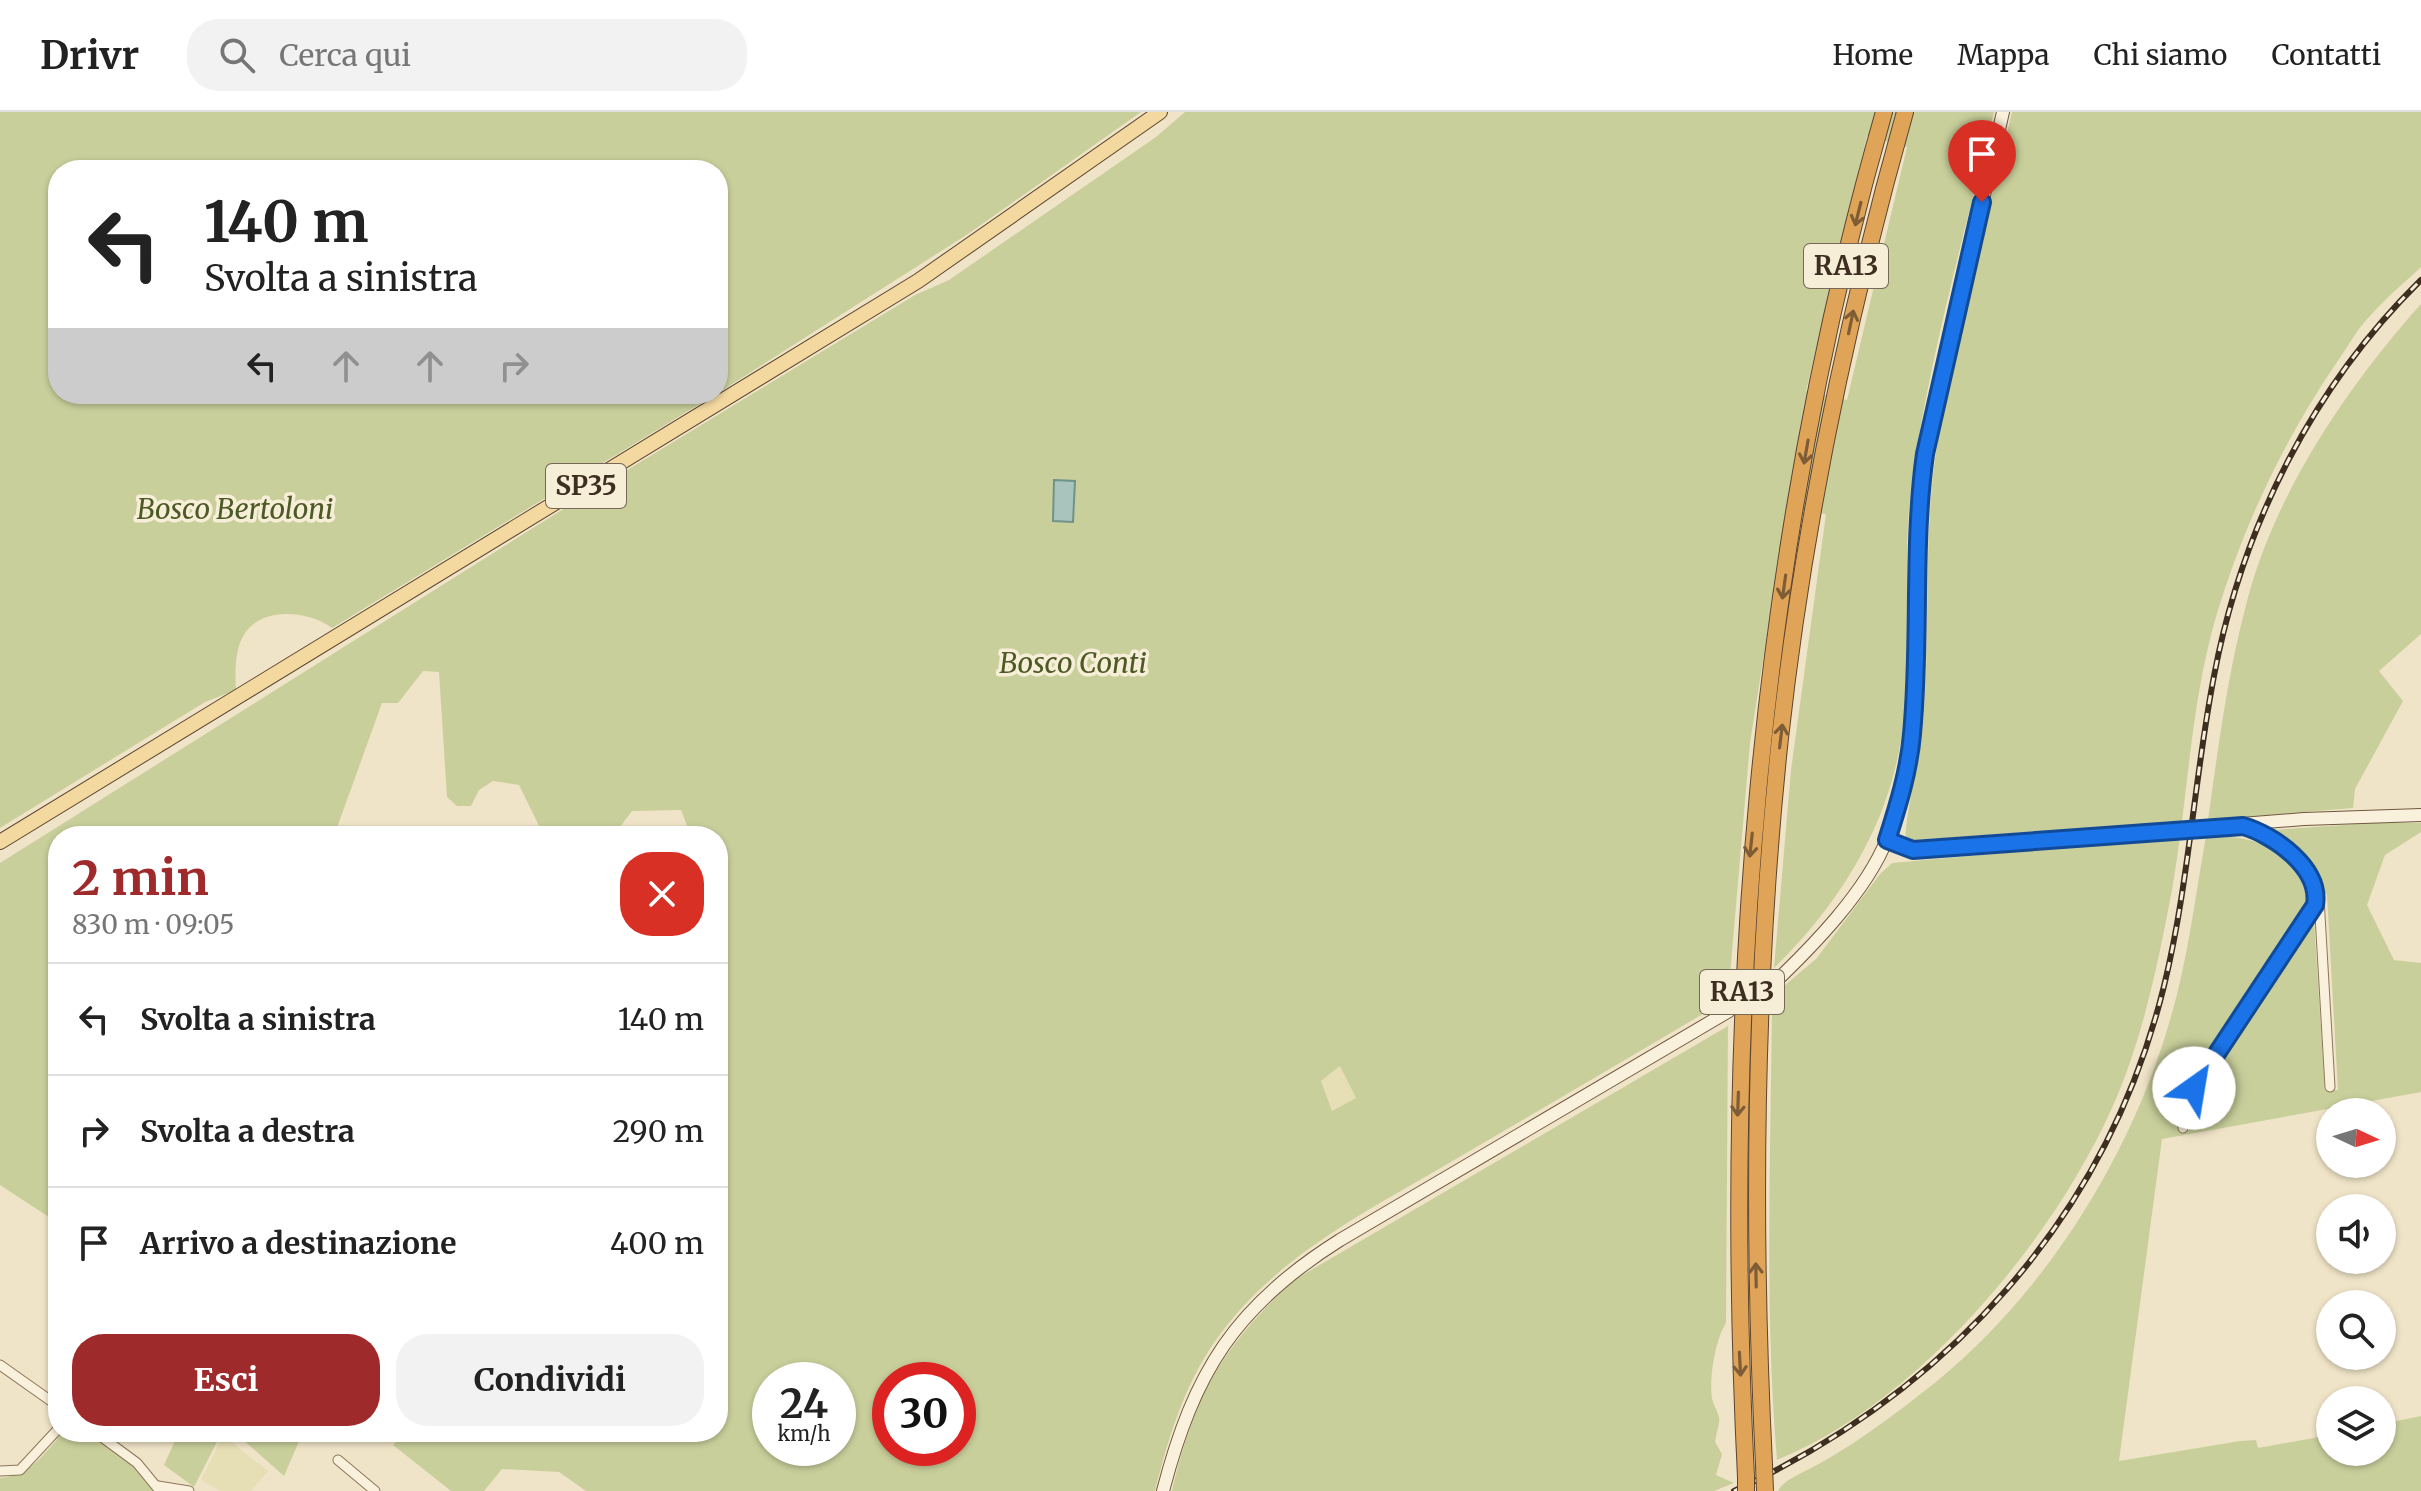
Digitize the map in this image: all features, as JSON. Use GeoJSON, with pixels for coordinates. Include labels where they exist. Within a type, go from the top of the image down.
{"type":"FeatureCollection","features":[{"type":"Feature","properties":{"kind":"highway","name":"RA13"},"geometry":{"type":"LineString","coordinates":[[1746,1484],[1737,1296],[1737,1131],[1742,986],[1762,736],[1795,510],[1816,394],[1884,112]]}},
{"type":"Feature","properties":{"kind":"highway","name":"RA13"},"geometry":{"type":"LineString","coordinates":[[1765,1491],[1755,1216],[1761,983],[1780,735],[1835,398],[1905,112]]}},
{"type":"Feature","properties":{"kind":"main road","name":"SP35"},"geometry":{"type":"LineString","coordinates":[[728,397],[918,281],[1160,112]]}},
{"type":"Feature","properties":{"kind":"main road"},"geometry":{"type":"LineString","coordinates":[[1771,986],[1829,925],[1887,840],[1902,790],[1912,735],[1919,495],[1925,454],[2003,112]]}},
{"type":"Feature","properties":{"kind":"main road","name":"SP35"},"geometry":{"type":"LineString","coordinates":[[0,842],[717,404]]}},
{"type":"Feature","properties":{"kind":"main road"},"geometry":{"type":"LineString","coordinates":[[1887,840],[1913,850],[2362,815],[2421,815]]}},
{"type":"Feature","properties":{"kind":"main road"},"geometry":{"type":"LineString","coordinates":[[1163,1491],[1197,1388],[1242,1319],[1285,1278],[1340,1240],[1729,1011]]}},
{"type":"Feature","properties":{"kind":"street"},"geometry":{"type":"LineString","coordinates":[[2243,826],[2263,834],[2291,854],[2315,892],[2321,916],[2330,1087]]}},
{"type":"Feature","properties":{"kind":"street"},"geometry":{"type":"LineString","coordinates":[[2183,1128],[2194,1088],[2312,911],[2315,892]]}},
{"type":"Feature","properties":{"kind":"street"},"geometry":{"type":"LineString","coordinates":[[0,1365],[48,1399]]}},
{"type":"Feature","properties":{"kind":"street"},"geometry":{"type":"LineString","coordinates":[[0,1471],[20,1470],[48,1440]]}},
{"type":"Feature","properties":{"kind":"street"},"geometry":{"type":"LineString","coordinates":[[109,1442],[137,1463],[159,1489],[189,1491]]}},
{"type":"Feature","properties":{"kind":"street"},"geometry":{"type":"LineString","coordinates":[[338,1460],[375,1491]]}},
{"type":"Feature","properties":{"kind":"shaded area"},"geometry":{"type":"Polygon","coordinates":[[[1341,1066],[1356,1098],[1332,1111],[1321,1081],[1341,1066]]]}},
{"type":"Feature","properties":{"kind":"shaded area"},"geometry":{"type":"Polygon","coordinates":[[[220,1442],[232,1442],[268,1471],[251,1491],[220,1491],[201,1480],[220,1442]]]}},
{"type":"Feature","properties":{"kind":"green space","name":"Bosco Bertoloni"},"geometry":{"type":"Polygon","coordinates":[[[0,112],[1141,112],[968,234],[728,387],[728,160],[48,160],[48,404],[700,404],[332,628],[302,615],[279,615],[257,621],[240,642],[236,690],[205,702],[0,828],[0,112]]]}},
{"type":"Feature","properties":{"kind":"green space","name":"Bosco Conti"},"geometry":{"type":"Polygon","coordinates":[[[1185,112],[1994,112],[1939,337],[1913,473],[1907,542],[1906,682],[1899,751],[1881,812],[1853,869],[1817,921],[1774,968],[1791,770],[1826,514],[1787,508],[1750,743],[1728,999],[1361,1214],[1267,1282],[1216,1340],[1195,1375],[1172,1432],[1155,1491],[586,1491],[559,1472],[502,1469],[484,1491],[451,1491],[393,1445],[396,1442],[728,1442],[728,826],[687,826],[681,810],[632,811],[621,826],[539,826],[519,785],[493,781],[479,790],[471,806],[457,806],[447,797],[439,672],[423,671],[398,703],[382,703],[338,826],[59,826],[573,503],[915,295],[949,280],[1156,137],[1185,112]],[[1867,136],[1806,391],[1847,400],[1907,147],[1867,136]],[[1340,1066],[1321,1081],[1332,1111],[1356,1098],[1340,1066]]]}},
{"type":"Feature","properties":{"kind":"green space"},"geometry":{"type":"Polygon","coordinates":[[[2012,112],[2421,112],[2421,267],[2365,321],[2318,392],[2267,485],[2239,550],[2216,617],[2200,684],[2172,890],[2148,1000],[2123,1082],[2086,1160],[2054,1212],[2016,1264],[1974,1314],[1928,1359],[1880,1400],[1829,1434],[1777,1460],[1769,1286],[1772,996],[1816,959],[1880,874],[1892,863],[2169,838],[2170,822],[1915,840],[1906,837],[1923,724],[1928,545],[1938,439],[1963,316],[2012,112]]]}},
{"type":"Feature","properties":{"kind":"green space"},"geometry":{"type":"Polygon","coordinates":[[[2421,304],[2421,634],[2379,671],[2403,701],[2355,789],[2353,808],[2208,820],[2239,635],[2257,567],[2273,526],[2293,485],[2339,408],[2421,304]]]}},
{"type":"Feature","properties":{"kind":"green space"},"geometry":{"type":"Polygon","coordinates":[[[2421,823],[2421,832],[2385,855],[2367,905],[2394,960],[2421,963],[2421,1092],[2388,1098],[2316,1098],[2316,1111],[2162,1139],[2119,1461],[2240,1441],[2256,1440],[2258,1448],[2316,1438],[2316,1466],[2396,1466],[2396,1421],[2421,1416],[2421,1491],[1778,1491],[1791,1479],[1880,1424],[1936,1382],[1976,1346],[2048,1264],[2080,1218],[2108,1171],[2132,1121],[2170,1020],[2182,975],[2206,836],[2242,838],[2272,849],[2295,870],[2308,904],[2187,1089],[2179,1131],[2189,1130],[2201,1088],[2314,921],[2325,1090],[2338,1090],[2327,895],[2307,860],[2272,830],[2421,823]]]}},
{"type":"Feature","properties":{"kind":"green space","name":"Bosco Conti"},"geometry":{"type":"Polygon","coordinates":[[[48,833],[48,1216],[0,1185],[0,863],[48,833]]]}},
{"type":"Feature","properties":{"kind":"green space"},"geometry":{"type":"Polygon","coordinates":[[[1728,1026],[1726,1323],[1716,1349],[1711,1390],[1719,1420],[1715,1442],[1722,1454],[1716,1475],[1734,1483],[1714,1491],[1172,1491],[1190,1427],[1214,1375],[1247,1328],[1294,1280],[1728,1026]]]}},
{"type":"Feature","properties":{"kind":"green space"},"geometry":{"type":"Polygon","coordinates":[[[54,1442],[101,1442],[126,1459],[155,1491],[0,1491],[0,1478],[20,1473],[54,1442]]]}},
{"type":"Feature","properties":{"kind":"green space"},"geometry":{"type":"Polygon","coordinates":[[[174,1442],[217,1442],[194,1487],[164,1465],[174,1442]]]}},
{"type":"Feature","properties":{"kind":"green space"},"geometry":{"type":"Polygon","coordinates":[[[245,1442],[299,1442],[284,1476],[245,1442]]]}},
{"type":"Feature","properties":{"kind":"water"},"geometry":{"type":"Polygon","coordinates":[[[1054,480],[1075,481],[1073,522],[1053,521],[1054,480]]]}},
{"type":"Feature","properties":{"kind":"railway"},"geometry":{"type":"LineString","coordinates":[[1734,1491],[1811,1450],[1883,1403],[1949,1349],[2008,1288],[2059,1222],[2103,1149],[2138,1070],[2164,986],[2180,909],[2214,676],[2243,566],[2263,513],[2315,413],[2382,321],[2421,280]]}},
{"type":"Feature","properties":{"kind":"route"},"geometry":{"type":"LineString","coordinates":[[1982,202],[1925,454],[1919,495],[1912,735],[1902,790],[1887,840],[1900,848],[1913,850],[2243,826],[2283,847],[2308,877],[2315,892],[2315,905],[2194,1088]]}}]}
